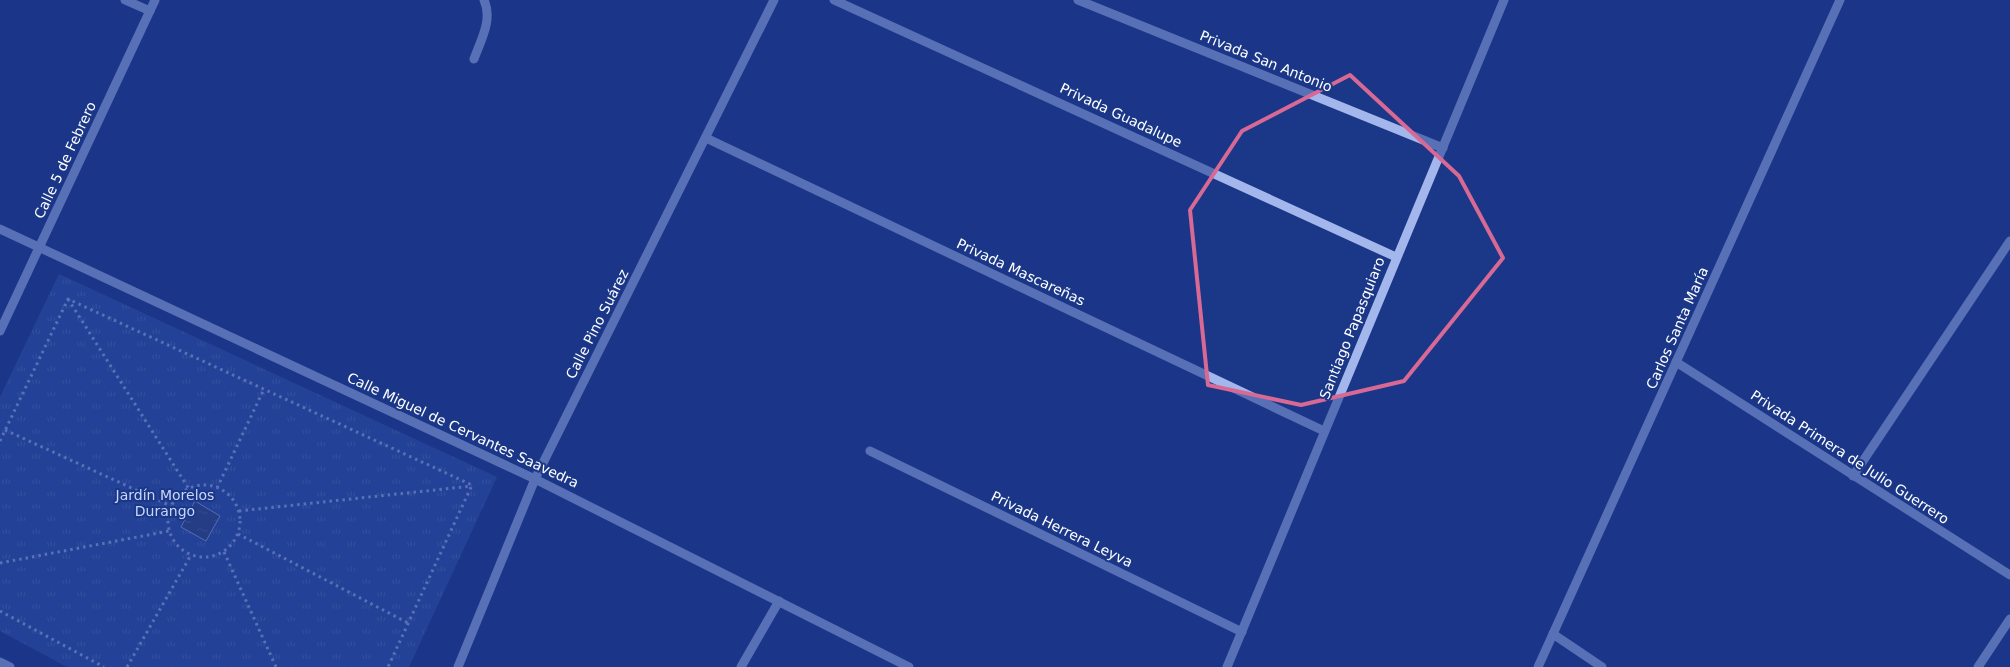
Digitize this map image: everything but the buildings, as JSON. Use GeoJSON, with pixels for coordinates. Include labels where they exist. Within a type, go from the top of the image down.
{"type":"FeatureCollection","features":[{"type":"Feature","properties":{"kind":"street"},"geometry":{"type":"LineString","coordinates":[[126,0],[150,11]]}},
{"type":"Feature","properties":{"kind":"street","name":"Calle 5 de Febrero"},"geometry":{"type":"LineString","coordinates":[[0,331],[155,0]]}},
{"type":"Feature","properties":{"kind":"street"},"geometry":{"type":"LineString","coordinates":[[474,59],[488,21],[488,7],[484,0]]}},
{"type":"Feature","properties":{"kind":"street","name":"Calle Pino Suárez"},"geometry":{"type":"LineString","coordinates":[[458,667],[535,479],[774,0]]}},
{"type":"Feature","properties":{"kind":"street","name":"Privada Guadalupe"},"geometry":{"type":"LineString","coordinates":[[834,0],[1396,257]]}},
{"type":"Feature","properties":{"kind":"street","name":"Privada San Antonio"},"geometry":{"type":"LineString","coordinates":[[1078,0],[1442,148]]}},
{"type":"Feature","properties":{"kind":"street","name":"Santiago Papasquiaro"},"geometry":{"type":"LineString","coordinates":[[1227,667],[1504,0]]}},
{"type":"Feature","properties":{"kind":"street","name":"Carlos Santa María"},"geometry":{"type":"LineString","coordinates":[[1538,667],[1840,0]]}},
{"type":"Feature","properties":{"kind":"street","name":"Privada Mascareñas"},"geometry":{"type":"LineString","coordinates":[[706,138],[1324,431]]}},
{"type":"Feature","properties":{"kind":"street","name":"Calle Miguel de Cervantes Saavedra"},"geometry":{"type":"LineString","coordinates":[[0,228],[535,479],[909,667]]}},
{"type":"Feature","properties":{"kind":"street"},"geometry":{"type":"LineString","coordinates":[[1853,476],[2010,241]]}},
{"type":"Feature","properties":{"kind":"street","name":"Privada Primera de Julio Guerrero"},"geometry":{"type":"LineString","coordinates":[[1676,362],[2010,575]]}},
{"type":"Feature","properties":{"kind":"street","name":"Privada Herrera Leyva"},"geometry":{"type":"LineString","coordinates":[[870,451],[1242,632]]}},
{"type":"Feature","properties":{"kind":"street"},"geometry":{"type":"LineString","coordinates":[[741,667],[779,602]]}},
{"type":"Feature","properties":{"kind":"street"},"geometry":{"type":"LineString","coordinates":[[1978,667],[2010,619]]}},
{"type":"Feature","properties":{"kind":"street"},"geometry":{"type":"LineString","coordinates":[[1553,634],[1602,667]]}},
{"type":"Feature","properties":{"kind":"street"},"geometry":{"type":"LineString","coordinates":[[0,662],[10,667]]}},
{"type":"Feature","properties":{"kind":"path"},"geometry":{"type":"LineString","coordinates":[[68,299],[472,486]]}},
{"type":"Feature","properties":{"kind":"path"},"geometry":{"type":"LineString","coordinates":[[0,441],[68,299]]}},
{"type":"Feature","properties":{"kind":"path"},"geometry":{"type":"LineString","coordinates":[[68,299],[188,488]]}},
{"type":"Feature","properties":{"kind":"path"},"geometry":{"type":"LineString","coordinates":[[217,488],[264,389]]}},
{"type":"Feature","properties":{"kind":"path"},"geometry":{"type":"LineString","coordinates":[[5,430],[171,506]]}},
{"type":"Feature","properties":{"kind":"path"},"geometry":{"type":"LineString","coordinates":[[198,486],[217,488],[234,501],[239,511],[238,534],[224,552],[202,557],[191,555],[181,549],[169,531],[168,518],[171,506],[178,496],[188,488],[198,486]]}},
{"type":"Feature","properties":{"kind":"path"},"geometry":{"type":"LineString","coordinates":[[239,511],[472,486]]}},
{"type":"Feature","properties":{"kind":"path"},"geometry":{"type":"LineString","coordinates":[[388,667],[472,486]]}},
{"type":"Feature","properties":{"kind":"path"},"geometry":{"type":"LineString","coordinates":[[0,563],[169,531]]}},
{"type":"Feature","properties":{"kind":"path"},"geometry":{"type":"LineString","coordinates":[[238,534],[408,623]]}},
{"type":"Feature","properties":{"kind":"path"},"geometry":{"type":"LineString","coordinates":[[224,552],[276,667]]}},
{"type":"Feature","properties":{"kind":"path"},"geometry":{"type":"LineString","coordinates":[[127,667],[191,555]]}},
{"type":"Feature","properties":{"kind":"path"},"geometry":{"type":"LineString","coordinates":[[0,611],[104,667]]}},
{"type":"Feature","properties":{"kind":"highlighted area"},"geometry":{"type":"Polygon","coordinates":[[[1350,75],[1459,176],[1503,258],[1404,381],[1301,405],[1208,385],[1190,210],[1242,131],[1350,75]]]}},
{"type":"Feature","properties":{"kind":"green space","name":"Jardín Morelos Durango"},"geometry":{"type":"Polygon","coordinates":[[[59,274],[497,477],[409,667],[67,667],[0,631],[0,397],[59,274]]]}},
{"type":"Feature","properties":{"kind":"water"},"geometry":{"type":"Polygon","coordinates":[[[195,501],[220,516],[206,541],[181,527],[195,501]]]}}]}
